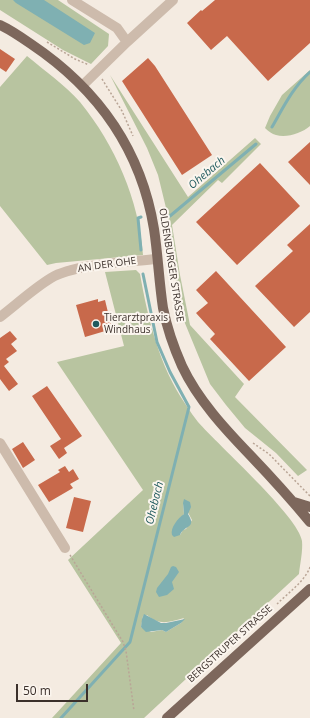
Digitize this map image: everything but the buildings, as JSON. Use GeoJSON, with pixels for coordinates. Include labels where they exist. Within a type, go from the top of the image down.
{"type":"FeatureCollection","features":[{"type":"Feature","properties":{"kind":"main road","name":"OLDENBURGER STRASSE"},"geometry":{"type":"LineString","coordinates":[[0,25],[56,62],[83,85],[103,108],[117,129],[132,157],[144,187],[150,208],[163,310],[171,339],[186,373],[216,418],[294,502],[310,522]]}},
{"type":"Feature","properties":{"kind":"main road"},"geometry":{"type":"LineString","coordinates":[[294,502],[310,507]]}},
{"type":"Feature","properties":{"kind":"main road","name":"BERGSTRUPER STRASSE"},"geometry":{"type":"LineString","coordinates":[[167,718],[310,589]]}},
{"type":"Feature","properties":{"kind":"street"},"geometry":{"type":"LineString","coordinates":[[72,0],[117,28],[127,42]]}},
{"type":"Feature","properties":{"kind":"street"},"geometry":{"type":"LineString","coordinates":[[83,85],[173,0]]}},
{"type":"Feature","properties":{"kind":"street","name":"AN DER OHE"},"geometry":{"type":"LineString","coordinates":[[0,317],[52,277],[74,269],[97,265],[156,259]]}},
{"type":"Feature","properties":{"kind":"street"},"geometry":{"type":"LineString","coordinates":[[0,443],[65,548]]}},
{"type":"Feature","properties":{"kind":"path"},"geometry":{"type":"LineString","coordinates":[[65,548],[123,642],[126,651],[134,711]]}},
{"type":"Feature","properties":{"kind":"green space"},"geometry":{"type":"Polygon","coordinates":[[[0,0],[58,0],[109,34],[108,46],[91,64],[63,50],[0,10],[0,0]]]}},
{"type":"Feature","properties":{"kind":"green space"},"geometry":{"type":"Polygon","coordinates":[[[27,56],[80,102],[104,136],[131,194],[141,234],[143,255],[47,265],[0,206],[0,87],[27,56]]]}},
{"type":"Feature","properties":{"kind":"green space"},"geometry":{"type":"Polygon","coordinates":[[[310,70],[310,126],[299,133],[285,136],[275,135],[265,128],[270,116],[282,95],[310,70]]]}},
{"type":"Feature","properties":{"kind":"green space"},"geometry":{"type":"Polygon","coordinates":[[[110,75],[188,197],[255,138],[261,144],[222,183],[218,180],[172,225],[190,325],[244,384],[235,397],[307,470],[298,476],[276,453],[245,428],[210,384],[182,316],[167,212],[158,175],[147,148],[110,75]]]}},
{"type":"Feature","properties":{"kind":"green space"},"geometry":{"type":"Polygon","coordinates":[[[136,270],[140,274],[156,342],[177,390],[198,422],[256,481],[287,516],[297,530],[302,541],[301,558],[299,574],[144,718],[52,718],[121,643],[68,560],[143,490],[57,362],[124,346],[105,272],[136,270]],[[183,503],[184,514],[176,523],[180,535],[192,520],[183,503]],[[147,615],[143,616],[141,627],[151,632],[162,630],[166,632],[181,623],[184,618],[169,622],[160,622],[147,615]]]}},
{"type":"Feature","properties":{"kind":"water"},"geometry":{"type":"Polygon","coordinates":[[[13,0],[44,0],[95,33],[90,43],[84,45],[13,0]]]}},
{"type":"Feature","properties":{"kind":"water"},"geometry":{"type":"Polygon","coordinates":[[[184,499],[190,502],[191,507],[188,514],[191,524],[180,535],[174,537],[172,535],[172,529],[179,518],[184,514],[184,499]]]}},
{"type":"Feature","properties":{"kind":"water"},"geometry":{"type":"Polygon","coordinates":[[[173,566],[176,567],[179,572],[172,582],[174,589],[167,595],[159,597],[156,592],[157,588],[173,566]]]}},
{"type":"Feature","properties":{"kind":"water"},"geometry":{"type":"Polygon","coordinates":[[[144,614],[161,623],[185,619],[166,632],[162,630],[146,632],[141,627],[144,614]]]}},
{"type":"Feature","properties":{"kind":"waterway"},"geometry":{"type":"LineString","coordinates":[[272,127],[293,91],[310,72]]}},
{"type":"Feature","properties":{"kind":"waterway","name":"Ohebach"},"geometry":{"type":"LineString","coordinates":[[170,216],[256,144]]}},
{"type":"Feature","properties":{"kind":"waterway","name":"Ohebach"},"geometry":{"type":"LineString","coordinates":[[141,217],[138,218],[141,250]]}},
{"type":"Feature","properties":{"kind":"waterway","name":"Ohebach"},"geometry":{"type":"LineString","coordinates":[[61,718],[130,642],[189,407],[170,372],[157,342],[143,274]]}},
{"type":"Feature","properties":{"kind":"place","name":"Tierarztpraxis Windhaus"},"geometry":{"type":"Point","coordinates":[96,324]}}]}
